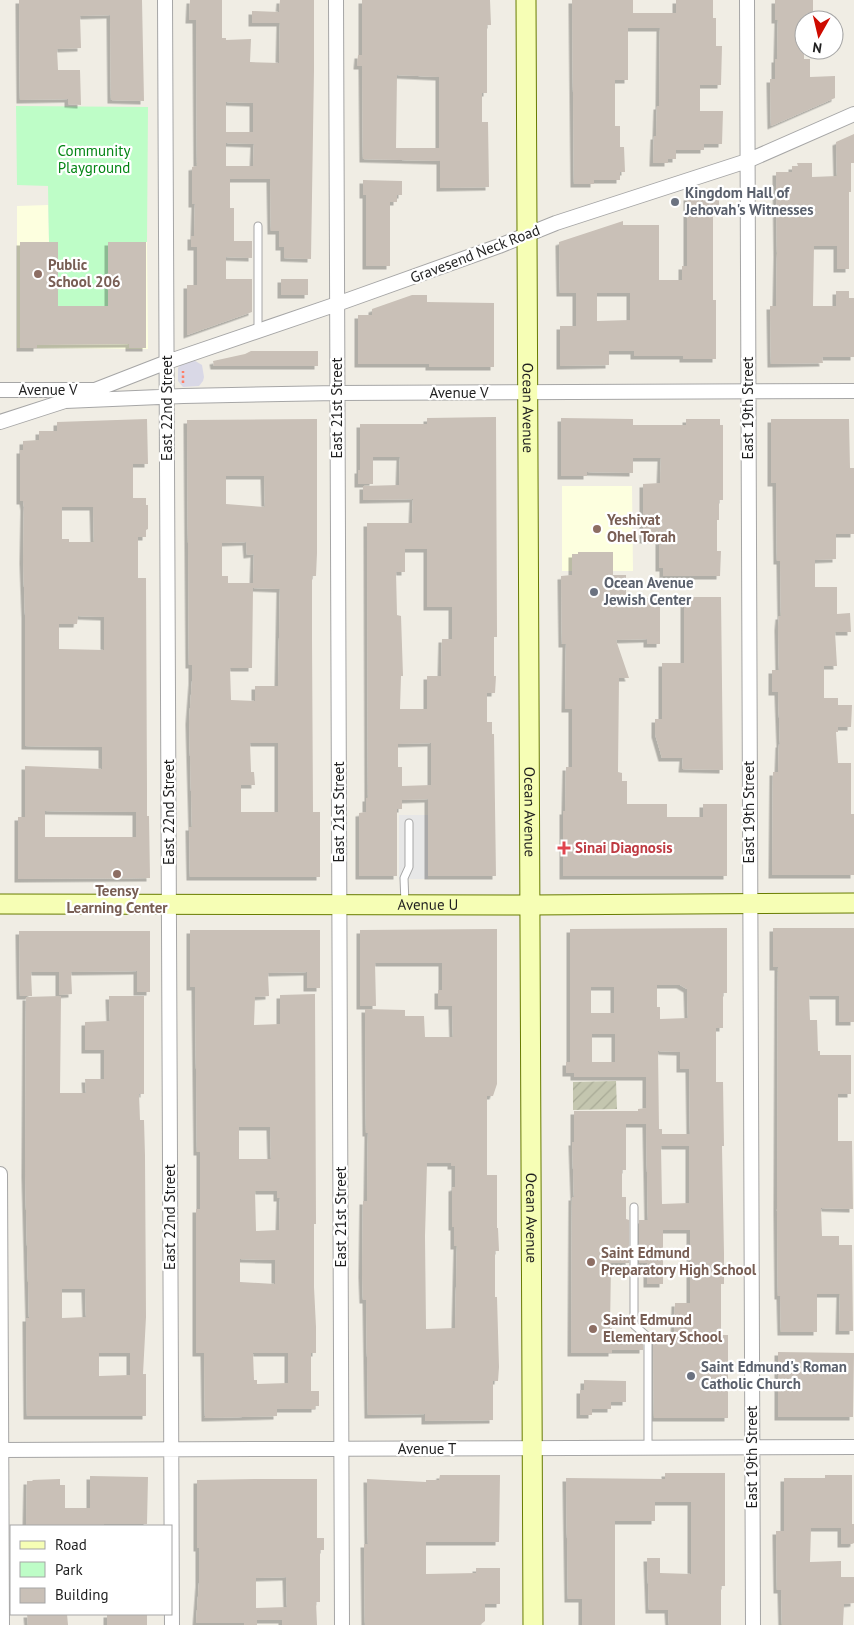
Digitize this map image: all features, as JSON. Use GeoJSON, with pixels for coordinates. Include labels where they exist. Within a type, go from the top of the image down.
{"type":"FeatureCollection","features":[{"type":"Feature","properties":{"kind":"main road","name":"Ocean Avenue"},"geometry":{"type":"LineString","coordinates":[[526,0],[533,1625]]}},
{"type":"Feature","properties":{"kind":"main road","name":"Avenue U"},"geometry":{"type":"LineString","coordinates":[[0,904],[530,905],[854,903]]}},
{"type":"Feature","properties":{"kind":"street","name":"East 22nd Street"},"geometry":{"type":"LineString","coordinates":[[165,0],[171,1525]]}},
{"type":"Feature","properties":{"kind":"street","name":"East 21st Street"},"geometry":{"type":"LineString","coordinates":[[336,0],[342,1625]]}},
{"type":"Feature","properties":{"kind":"street","name":"East 19th Street"},"geometry":{"type":"LineString","coordinates":[[747,0],[753,1625]]}},
{"type":"Feature","properties":{"kind":"street","name":"Gravesend Neck Road"},"geometry":{"type":"LineString","coordinates":[[95,390],[167,362],[337,304],[556,223],[747,161],[854,114]]}},
{"type":"Feature","properties":{"kind":"street","name":"Avenue V"},"geometry":{"type":"LineString","coordinates":[[0,390],[95,390]]}},
{"type":"Feature","properties":{"kind":"street","name":"Avenue V"},"geometry":{"type":"LineString","coordinates":[[0,422],[65,401],[338,393],[854,391]]}},
{"type":"Feature","properties":{"kind":"street"},"geometry":{"type":"LineString","coordinates":[[0,1174],[2,1625]]}},
{"type":"Feature","properties":{"kind":"street","name":"Avenue T"},"geometry":{"type":"LineString","coordinates":[[1,1450],[854,1447]]}},
{"type":"Feature","properties":{"kind":"lane"},"geometry":{"type":"LineString","coordinates":[[258,226],[258,332]]}},
{"type":"Feature","properties":{"kind":"lane"},"geometry":{"type":"LineString","coordinates":[[405,904],[404,878],[409,867],[409,823]]}},
{"type":"Feature","properties":{"kind":"lane"},"geometry":{"type":"LineString","coordinates":[[634,1206],[634,1325],[648,1337],[648,1448]]}},
{"type":"Feature","properties":{"kind":"path"},"geometry":{"type":"LineString","coordinates":[[183,362],[183,387]]}},
{"type":"Feature","properties":{"kind":"shaded area","name":"Public School 206"},"geometry":{"type":"Polygon","coordinates":[[[48,205],[49,242],[58,242],[58,306],[108,242],[147,242],[148,349],[17,348],[17,206],[48,205]]]}},
{"type":"Feature","properties":{"kind":"shaded area"},"geometry":{"type":"Polygon","coordinates":[[[192,359],[202,365],[203,381],[199,386],[183,387],[178,381],[178,368],[183,362],[192,359]]]}},
{"type":"Feature","properties":{"kind":"shaded area","name":"Yeshivat Ohel Torah"},"geometry":{"type":"Polygon","coordinates":[[[562,486],[632,486],[633,571],[562,571],[562,486]]]}},
{"type":"Feature","properties":{"kind":"shaded area"},"geometry":{"type":"Polygon","coordinates":[[[399,815],[428,815],[428,879],[399,879],[399,815]]]}},
{"type":"Feature","properties":{"kind":"shaded area"},"geometry":{"type":"Polygon","coordinates":[[[616,1081],[617,1109],[573,1110],[573,1082],[616,1081]]]}},
{"type":"Feature","properties":{"kind":"green space","name":"Community Playground"},"geometry":{"type":"Polygon","coordinates":[[[16,106],[148,107],[147,242],[108,242],[108,306],[58,306],[58,242],[49,242],[48,186],[17,185],[16,106]]]}},
{"type":"Feature","properties":{"kind":"building"},"geometry":{"type":"Polygon","coordinates":[[[19,0],[142,0],[144,101],[111,100],[110,15],[80,16],[81,48],[57,49],[58,70],[80,70],[81,105],[68,104],[68,99],[20,100],[19,0]]]}},
{"type":"Feature","properties":{"kind":"building"},"geometry":{"type":"Polygon","coordinates":[[[190,0],[222,0],[222,38],[226,38],[226,40],[251,39],[250,62],[279,63],[280,23],[252,23],[252,11],[279,12],[280,0],[314,0],[311,259],[284,258],[284,247],[279,247],[279,231],[271,231],[270,179],[230,179],[230,208],[234,208],[234,241],[252,241],[252,258],[226,257],[226,279],[252,279],[252,312],[187,335],[187,285],[197,285],[197,247],[191,247],[191,236],[194,236],[195,204],[192,204],[192,167],[197,166],[196,20],[189,20],[190,0]],[[226,102],[226,132],[253,132],[253,103],[226,102]],[[226,143],[226,166],[253,166],[254,144],[226,143]]]}},
{"type":"Feature","properties":{"kind":"building"},"geometry":{"type":"Polygon","coordinates":[[[362,0],[490,0],[491,25],[487,25],[487,93],[482,93],[482,122],[488,122],[489,187],[440,188],[440,161],[363,159],[362,66],[357,66],[358,55],[362,55],[362,0]],[[397,75],[396,148],[439,148],[439,77],[397,75]]]}},
{"type":"Feature","properties":{"kind":"building"},"geometry":{"type":"Polygon","coordinates":[[[572,0],[633,0],[633,13],[676,13],[676,0],[713,0],[713,18],[716,18],[716,46],[722,46],[721,85],[700,85],[700,111],[723,111],[722,144],[704,144],[704,150],[676,150],[676,159],[668,159],[668,163],[653,163],[657,106],[659,106],[660,28],[628,28],[628,80],[615,80],[615,126],[620,126],[620,147],[624,147],[625,172],[620,172],[620,180],[594,180],[594,184],[574,184],[572,0]]]}},
{"type":"Feature","properties":{"kind":"building"},"geometry":{"type":"Polygon","coordinates":[[[775,0],[813,0],[813,10],[794,10],[794,60],[810,60],[810,77],[835,76],[835,98],[771,126],[770,79],[775,79],[775,59],[777,59],[778,20],[775,20],[775,0]]]}},
{"type":"Feature","properties":{"kind":"building"},"geometry":{"type":"Polygon","coordinates":[[[854,134],[854,163],[851,163],[851,192],[849,192],[849,269],[837,269],[837,246],[814,246],[813,306],[836,306],[836,291],[849,291],[849,298],[854,298],[854,357],[822,357],[823,363],[771,364],[770,306],[776,306],[776,172],[792,172],[792,166],[798,166],[797,163],[812,163],[812,177],[837,176],[836,142],[854,134]]]}},
{"type":"Feature","properties":{"kind":"building"},"geometry":{"type":"Polygon","coordinates":[[[363,180],[402,181],[402,195],[397,195],[397,202],[390,202],[390,266],[366,266],[366,195],[363,195],[363,180]]]}},
{"type":"Feature","properties":{"kind":"building"},"geometry":{"type":"Polygon","coordinates":[[[701,194],[719,194],[719,207],[713,207],[713,300],[716,300],[716,359],[683,359],[683,356],[634,356],[634,351],[609,351],[609,365],[560,366],[560,326],[576,326],[576,293],[560,293],[559,242],[623,221],[623,225],[659,225],[659,280],[682,280],[682,266],[687,266],[687,197],[701,196],[701,194]],[[597,293],[597,321],[630,320],[630,293],[597,293]]]}},
{"type":"Feature","properties":{"kind":"building","name":"Public School 206"},"geometry":{"type":"Polygon","coordinates":[[[20,242],[58,242],[58,306],[108,306],[108,242],[146,242],[146,348],[129,348],[129,344],[37,345],[37,348],[20,348],[20,242]]]}},
{"type":"Feature","properties":{"kind":"building"},"geometry":{"type":"Polygon","coordinates":[[[281,279],[308,279],[308,295],[281,295],[281,279]]]}},
{"type":"Feature","properties":{"kind":"building"},"geometry":{"type":"Polygon","coordinates":[[[412,295],[427,295],[427,302],[494,303],[494,367],[429,367],[429,364],[358,364],[358,315],[372,315],[372,309],[412,295]]]}},
{"type":"Feature","properties":{"kind":"building"},"geometry":{"type":"Polygon","coordinates":[[[251,351],[318,351],[318,366],[214,366],[213,361],[251,351]]]}},
{"type":"Feature","properties":{"kind":"building"},"geometry":{"type":"Polygon","coordinates":[[[496,417],[497,637],[494,637],[494,676],[496,676],[495,693],[487,693],[487,722],[492,722],[492,734],[494,734],[496,876],[428,876],[428,799],[402,800],[402,809],[397,809],[397,876],[359,876],[359,813],[366,812],[366,798],[368,798],[367,523],[412,523],[413,499],[363,500],[363,486],[399,485],[400,457],[373,457],[373,484],[358,484],[358,470],[360,470],[360,424],[427,424],[427,418],[496,417]],[[405,549],[405,572],[396,572],[397,615],[401,616],[403,676],[401,676],[400,709],[427,709],[427,676],[441,676],[442,639],[452,639],[452,607],[427,607],[427,549],[405,549]],[[431,743],[398,744],[398,767],[402,767],[402,786],[431,785],[431,743]]]}},
{"type":"Feature","properties":{"kind":"building"},"geometry":{"type":"Polygon","coordinates":[[[561,418],[633,419],[633,425],[686,425],[686,419],[720,419],[720,425],[723,425],[723,500],[719,500],[717,551],[721,551],[720,576],[663,576],[663,568],[659,568],[659,540],[643,540],[643,484],[660,483],[661,458],[633,458],[633,473],[587,472],[587,476],[561,476],[561,418]]]}},
{"type":"Feature","properties":{"kind":"building"},"geometry":{"type":"Polygon","coordinates":[[[147,419],[148,464],[133,464],[133,498],[146,498],[146,505],[148,505],[146,537],[138,537],[138,578],[146,578],[147,816],[149,816],[150,878],[18,879],[18,817],[25,817],[25,766],[102,769],[102,747],[25,746],[24,507],[23,501],[20,501],[20,450],[23,450],[23,441],[39,440],[39,431],[57,431],[57,422],[147,419]],[[62,507],[62,539],[69,539],[69,542],[94,542],[93,507],[62,507]],[[78,616],[77,624],[59,624],[59,649],[104,650],[104,617],[78,616]],[[45,811],[45,837],[136,837],[136,812],[45,811]]]}},
{"type":"Feature","properties":{"kind":"building"},"geometry":{"type":"Polygon","coordinates":[[[317,419],[317,553],[316,576],[312,576],[313,812],[320,812],[320,877],[190,877],[189,827],[192,827],[189,721],[192,665],[189,665],[187,420],[317,419]],[[226,476],[226,504],[265,507],[264,476],[226,476]],[[246,542],[222,543],[222,576],[228,576],[228,583],[253,583],[254,554],[247,555],[246,542]],[[253,588],[252,668],[230,668],[231,700],[255,701],[255,686],[278,686],[280,589],[253,588]],[[250,743],[251,772],[254,772],[255,785],[241,785],[241,812],[278,812],[278,743],[250,743]]]}},
{"type":"Feature","properties":{"kind":"building"},"geometry":{"type":"Polygon","coordinates":[[[771,419],[849,419],[850,468],[854,468],[854,534],[836,534],[836,559],[815,560],[815,587],[837,587],[837,614],[850,613],[851,632],[835,632],[837,666],[824,666],[824,698],[838,698],[838,705],[852,705],[851,727],[838,727],[838,732],[836,732],[838,763],[851,763],[851,814],[854,814],[854,875],[772,875],[773,772],[778,772],[780,744],[778,692],[772,692],[772,670],[779,670],[778,627],[779,616],[781,616],[780,561],[777,561],[776,483],[771,483],[771,419]]]}},
{"type":"Feature","properties":{"kind":"building"},"geometry":{"type":"Polygon","coordinates":[[[578,552],[613,552],[613,575],[626,575],[626,598],[660,598],[660,644],[647,644],[647,639],[616,640],[629,678],[619,678],[618,772],[622,773],[622,781],[627,781],[627,804],[667,804],[667,817],[703,817],[703,804],[727,804],[727,876],[563,876],[563,811],[565,811],[566,767],[572,767],[572,709],[565,709],[566,644],[562,644],[561,576],[572,575],[572,554],[578,554],[578,552]]]}},
{"type":"Feature","properties":{"kind":"building"},"geometry":{"type":"Polygon","coordinates":[[[684,597],[721,597],[723,770],[682,769],[683,758],[662,758],[655,734],[655,719],[662,719],[662,663],[684,663],[684,597]]]}},
{"type":"Feature","properties":{"kind":"building"},"geometry":{"type":"Polygon","coordinates":[[[727,928],[727,993],[723,993],[723,1028],[716,1028],[716,1082],[723,1082],[724,1284],[721,1284],[721,1335],[728,1335],[728,1418],[654,1418],[653,1335],[674,1335],[675,1303],[690,1303],[690,1230],[663,1230],[663,1284],[647,1284],[647,1263],[639,1263],[639,1220],[648,1220],[646,1124],[626,1124],[626,1170],[622,1170],[622,1197],[626,1197],[626,1219],[629,1220],[629,1263],[611,1263],[610,1328],[612,1328],[612,1335],[638,1335],[643,1339],[643,1350],[612,1350],[612,1353],[571,1353],[572,1197],[574,1197],[572,1142],[574,1142],[574,1111],[638,1111],[638,1109],[646,1108],[646,1077],[574,1077],[574,1073],[566,1073],[566,1062],[570,1062],[570,929],[727,928]],[[657,985],[657,1007],[660,1007],[660,1019],[688,1018],[687,989],[680,985],[657,985]],[[591,987],[591,1013],[614,1013],[614,987],[591,987]],[[592,1034],[592,1062],[615,1062],[615,1034],[592,1034]],[[658,1051],[659,1129],[662,1129],[662,1134],[690,1134],[689,1069],[680,1069],[680,1052],[658,1051]],[[661,1146],[662,1204],[689,1203],[689,1146],[661,1146]]]}},
{"type":"Feature","properties":{"kind":"building"},"geometry":{"type":"Polygon","coordinates":[[[773,928],[854,928],[854,1022],[839,1022],[839,996],[809,996],[810,1020],[817,1020],[818,1051],[820,1051],[820,1055],[851,1055],[851,1094],[838,1094],[838,1141],[852,1141],[853,1209],[821,1208],[822,1236],[839,1236],[839,1245],[852,1245],[853,1331],[839,1331],[840,1294],[817,1294],[817,1332],[781,1332],[780,1296],[778,1296],[777,1211],[778,967],[773,967],[773,928]]]}},
{"type":"Feature","properties":{"kind":"building"},"geometry":{"type":"Polygon","coordinates":[[[497,929],[497,1084],[493,1096],[487,1096],[487,1175],[497,1175],[499,1251],[495,1251],[495,1297],[497,1297],[499,1367],[498,1381],[493,1381],[493,1420],[425,1421],[425,1414],[368,1415],[366,1300],[363,1300],[362,1274],[363,1201],[367,1201],[368,1133],[366,1133],[365,1009],[405,1010],[405,1016],[424,1016],[425,1037],[453,1037],[452,1006],[438,1006],[438,990],[442,990],[442,963],[375,963],[376,1006],[360,1006],[360,930],[497,929]],[[427,1163],[425,1236],[426,1329],[455,1328],[457,1246],[454,1246],[454,1227],[452,1227],[452,1188],[455,1187],[455,1166],[451,1166],[451,1163],[427,1163]]]}},
{"type":"Feature","properties":{"kind":"building"},"geometry":{"type":"Polygon","coordinates":[[[190,930],[320,930],[320,988],[307,988],[307,972],[268,973],[269,996],[255,997],[254,1025],[280,1024],[280,995],[315,994],[316,1224],[314,1224],[314,1287],[316,1353],[311,1353],[311,1391],[319,1391],[319,1406],[315,1406],[315,1409],[277,1409],[277,1416],[205,1418],[204,1353],[196,1353],[196,1209],[200,1209],[200,1152],[197,1152],[195,987],[190,987],[190,930]],[[239,1127],[239,1159],[271,1159],[270,1127],[239,1127]],[[255,1191],[256,1231],[279,1230],[280,1198],[277,1198],[277,1191],[255,1191]],[[240,1259],[240,1282],[275,1284],[275,1260],[240,1259]],[[253,1353],[254,1380],[257,1380],[257,1384],[288,1383],[288,1353],[253,1353]]]}},
{"type":"Feature","properties":{"kind":"building"},"geometry":{"type":"Polygon","coordinates":[[[19,931],[150,931],[150,992],[137,992],[137,971],[71,972],[72,994],[59,995],[59,972],[31,972],[32,996],[20,996],[19,931]]]}},
{"type":"Feature","properties":{"kind":"building"},"geometry":{"type":"Polygon","coordinates":[[[61,996],[60,1093],[86,1093],[85,1079],[104,1079],[104,1050],[85,1050],[85,1022],[110,1021],[109,996],[144,996],[144,1094],[139,1094],[140,1120],[144,1120],[145,1156],[146,1317],[143,1374],[146,1374],[146,1416],[27,1416],[26,1318],[29,1318],[25,1174],[26,997],[61,996]],[[62,1289],[62,1318],[86,1317],[85,1289],[62,1289]],[[99,1353],[99,1376],[130,1375],[130,1353],[99,1353]]]}},
{"type":"Feature","properties":{"kind":"building"},"geometry":{"type":"Polygon","coordinates":[[[778,1352],[854,1353],[853,1417],[778,1417],[778,1352]]]}},
{"type":"Feature","properties":{"kind":"building"},"geometry":{"type":"Polygon","coordinates":[[[584,1380],[626,1381],[626,1402],[611,1402],[611,1409],[592,1409],[592,1415],[580,1415],[580,1390],[584,1390],[584,1380]]]}},
{"type":"Feature","properties":{"kind":"building"},"geometry":{"type":"Polygon","coordinates":[[[665,1473],[725,1473],[725,1586],[721,1586],[721,1625],[669,1625],[668,1610],[649,1610],[647,1558],[660,1558],[660,1573],[691,1574],[691,1502],[655,1502],[655,1521],[615,1521],[615,1625],[582,1625],[582,1599],[568,1599],[566,1478],[665,1479],[665,1473]]]}},
{"type":"Feature","properties":{"kind":"building"},"geometry":{"type":"Polygon","coordinates":[[[440,1475],[500,1475],[499,1542],[426,1542],[426,1574],[476,1573],[476,1568],[500,1568],[500,1604],[485,1604],[485,1621],[480,1625],[365,1625],[364,1544],[368,1544],[367,1479],[426,1482],[426,1480],[439,1480],[440,1475]]]}},
{"type":"Feature","properties":{"kind":"building"},"geometry":{"type":"Polygon","coordinates":[[[825,1475],[852,1475],[854,1543],[841,1544],[841,1528],[811,1528],[810,1562],[841,1561],[841,1577],[854,1577],[854,1603],[844,1604],[843,1625],[782,1625],[781,1590],[777,1590],[776,1531],[784,1531],[784,1478],[825,1478],[825,1475]]]}},
{"type":"Feature","properties":{"kind":"building"},"geometry":{"type":"Polygon","coordinates":[[[90,1476],[148,1477],[147,1524],[26,1525],[27,1481],[60,1479],[60,1485],[65,1485],[65,1508],[90,1508],[90,1476]]]}},
{"type":"Feature","properties":{"kind":"building"},"geometry":{"type":"Polygon","coordinates":[[[317,1479],[317,1538],[324,1538],[324,1550],[320,1550],[320,1602],[316,1602],[317,1625],[282,1625],[282,1620],[257,1620],[257,1625],[244,1625],[244,1623],[196,1623],[199,1583],[197,1480],[317,1479]],[[286,1577],[256,1578],[256,1608],[287,1607],[286,1577]]]}},
{"type":"Feature","properties":{"kind":"building"},"geometry":{"type":"Polygon","coordinates":[[[27,1615],[67,1615],[68,1625],[28,1625],[27,1615]]]}},
{"type":"Feature","properties":{"kind":"building"},"geometry":{"type":"Polygon","coordinates":[[[107,1615],[147,1615],[147,1625],[107,1625],[107,1615]]]}},
{"type":"Feature","properties":{"kind":"place","name":"Kingdom Hall of Jehovah's Witnesses"},"geometry":{"type":"Point","coordinates":[675,202]}},
{"type":"Feature","properties":{"kind":"place","name":"Public School 206"},"geometry":{"type":"Point","coordinates":[38,274]}},
{"type":"Feature","properties":{"kind":"place","name":"Yeshivat Ohel Torah"},"geometry":{"type":"Point","coordinates":[597,529]}},
{"type":"Feature","properties":{"kind":"place","name":"Ocean Avenue Jewish Center"},"geometry":{"type":"Point","coordinates":[594,592]}},
{"type":"Feature","properties":{"kind":"place","name":"Sinai Diagnosis"},"geometry":{"type":"Point","coordinates":[564,848]}},
{"type":"Feature","properties":{"kind":"place","name":"Teensy Learning Center"},"geometry":{"type":"Point","coordinates":[117,874]}},
{"type":"Feature","properties":{"kind":"place","name":"Saint Edmund Preparatory High School"},"geometry":{"type":"Point","coordinates":[591,1262]}},
{"type":"Feature","properties":{"kind":"place","name":"Saint Edmund Elementary School"},"geometry":{"type":"Point","coordinates":[593,1329]}},
{"type":"Feature","properties":{"kind":"place","name":"Saint Edmund's Roman Catholic Church"},"geometry":{"type":"Point","coordinates":[691,1376]}}]}
